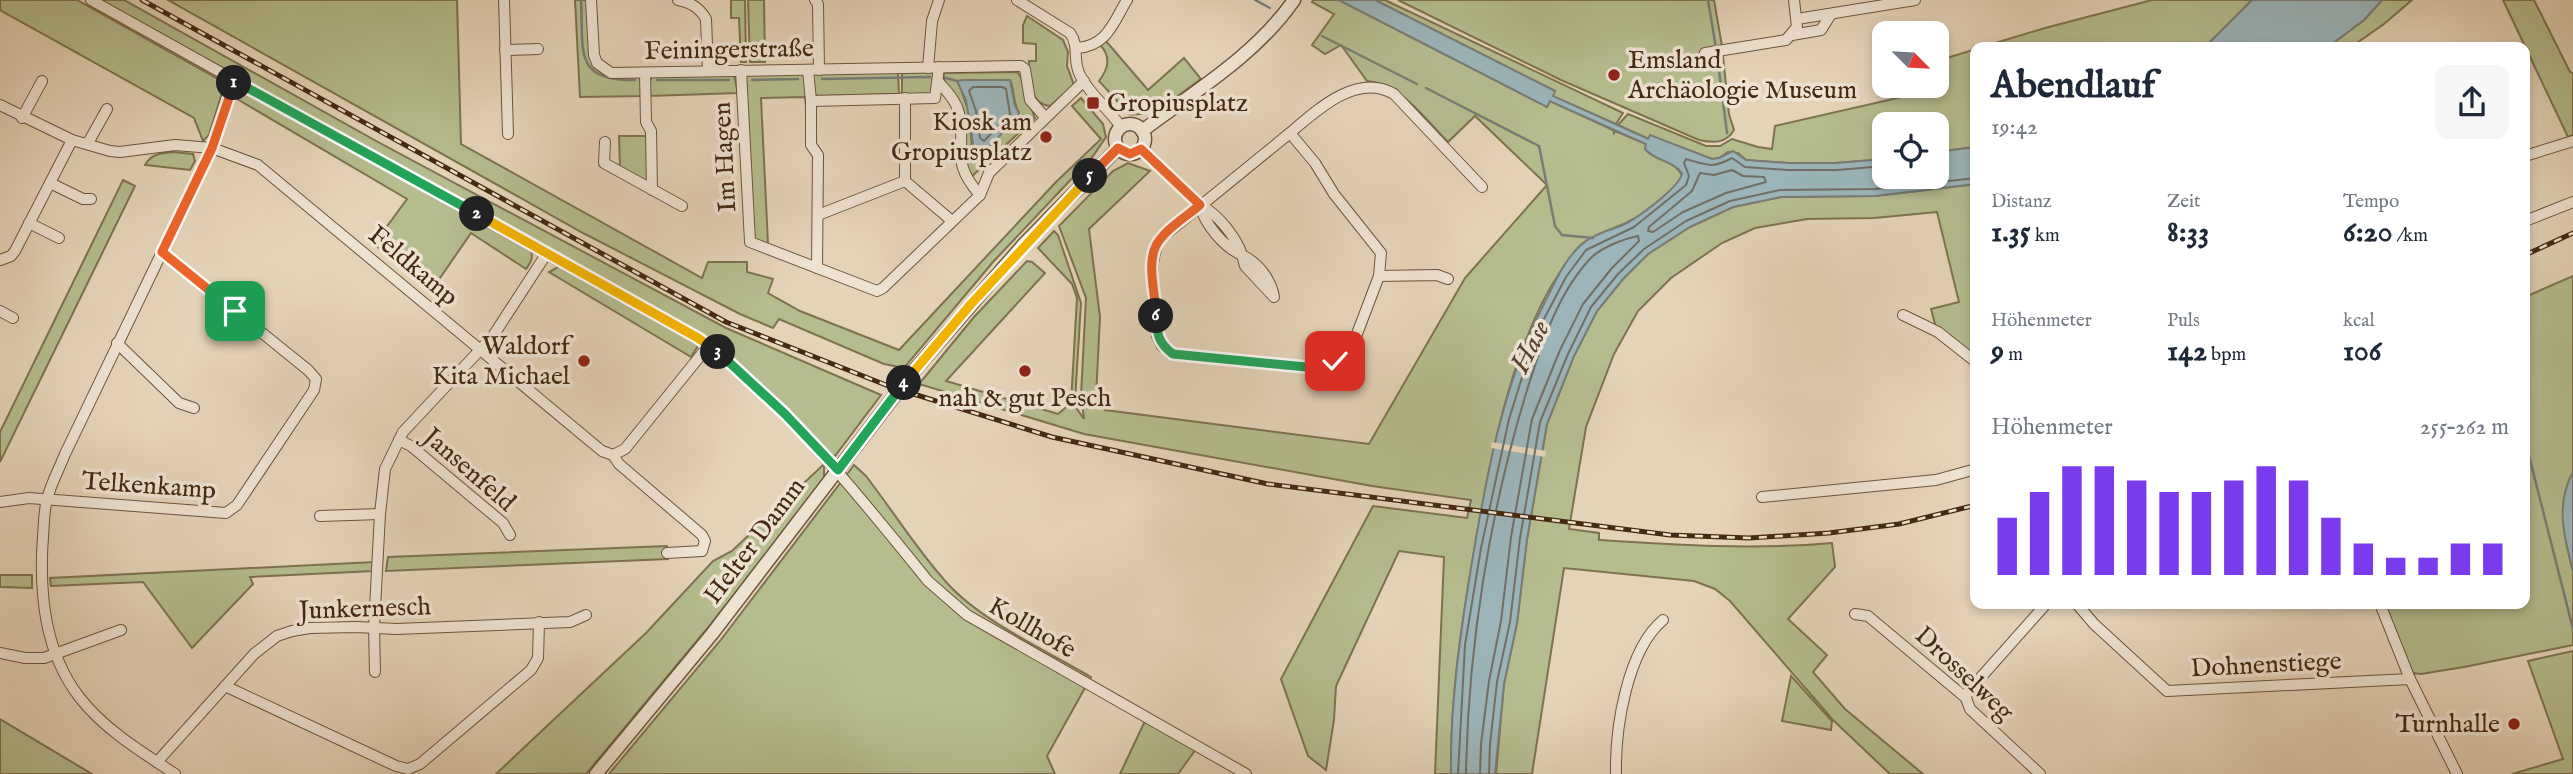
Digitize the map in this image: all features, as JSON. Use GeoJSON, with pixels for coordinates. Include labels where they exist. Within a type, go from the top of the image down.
{"type":"FeatureCollection","features":[{"type":"Feature","properties":{"kind":"street","name":"Kollhofe"},"geometry":{"type":"LineString","coordinates":[[91,0],[709,345],[785,414],[838,470],[928,581],[967,615],[1246,774]]}},
{"type":"Feature","properties":{"kind":"street"},"geometry":{"type":"LineString","coordinates":[[504,0],[508,134]]}},
{"type":"Feature","properties":{"kind":"street","name":"Feiningerstraße"},"geometry":{"type":"LineString","coordinates":[[591,0],[594,55],[597,63],[611,73],[934,68]]}},
{"type":"Feature","properties":{"kind":"street"},"geometry":{"type":"LineString","coordinates":[[678,0],[691,4],[702,12],[706,19],[708,71]]}},
{"type":"Feature","properties":{"kind":"street"},"geometry":{"type":"LineString","coordinates":[[815,0],[818,4],[811,101],[811,145],[818,155],[817,268],[877,291],[980,195],[989,173],[1084,81]]}},
{"type":"Feature","properties":{"kind":"street"},"geometry":{"type":"LineString","coordinates":[[939,0],[932,21],[934,68],[938,81],[958,111],[962,166],[967,180],[980,195]]}},
{"type":"Feature","properties":{"kind":"street"},"geometry":{"type":"LineString","coordinates":[[1017,0],[1033,4],[1070,33],[1076,41],[1077,68],[1084,81],[1121,127]]}},
{"type":"Feature","properties":{"kind":"street"},"geometry":{"type":"LineString","coordinates":[[1077,48],[1092,47],[1099,43],[1127,0]]}},
{"type":"Feature","properties":{"kind":"street"},"geometry":{"type":"LineString","coordinates":[[1142,131],[1249,50],[1282,19],[1294,0]]}},
{"type":"Feature","properties":{"kind":"street"},"geometry":{"type":"LineString","coordinates":[[1712,52],[1786,40],[1797,27],[1794,0]]}},
{"type":"Feature","properties":{"kind":"street"},"geometry":{"type":"LineString","coordinates":[[1797,19],[1915,0]]}},
{"type":"Feature","properties":{"kind":"street"},"geometry":{"type":"LineString","coordinates":[[1792,35],[1821,30],[1830,14]]}},
{"type":"Feature","properties":{"kind":"street"},"geometry":{"type":"LineString","coordinates":[[505,50],[538,49]]}},
{"type":"Feature","properties":{"kind":"street"},"geometry":{"type":"LineString","coordinates":[[934,68],[1021,66],[1025,69],[1030,100],[1045,117]]}},
{"type":"Feature","properties":{"kind":"street","name":"Im Hagen"},"geometry":{"type":"LineString","coordinates":[[741,70],[750,242],[817,268]]}},
{"type":"Feature","properties":{"kind":"street"},"geometry":{"type":"LineString","coordinates":[[645,73],[646,122],[651,131],[652,190]]}},
{"type":"Feature","properties":{"kind":"street"},"geometry":{"type":"LineString","coordinates":[[22,118],[42,81]]}},
{"type":"Feature","properties":{"kind":"street"},"geometry":{"type":"LineString","coordinates":[[175,774],[109,728],[80,698],[61,669],[46,620],[41,580],[47,499],[117,343],[212,148],[235,81]]}},
{"type":"Feature","properties":{"kind":"street"},"geometry":{"type":"LineString","coordinates":[[811,101],[935,98],[938,81]]}},
{"type":"Feature","properties":{"kind":"street"},"geometry":{"type":"LineString","coordinates":[[1290,134],[1315,163],[1334,194],[1381,253],[1380,275],[1347,354],[1335,361],[1306,367],[1173,354],[1162,346],[1157,336],[1152,261],[1154,248],[1161,238],[1313,113],[1350,90],[1381,87],[1394,94],[1482,187]]}},
{"type":"Feature","properties":{"kind":"street"},"geometry":{"type":"LineString","coordinates":[[905,99],[905,181],[952,221]]}},
{"type":"Feature","properties":{"kind":"street","name":"Feldkamp"},"geometry":{"type":"LineString","coordinates":[[0,105],[72,140],[110,152],[175,145],[212,148],[244,159],[270,173],[603,451],[613,455],[619,464],[702,535],[705,541],[702,551],[667,553]]}},
{"type":"Feature","properties":{"kind":"street"},"geometry":{"type":"LineString","coordinates":[[88,143],[107,109]]}},
{"type":"Feature","properties":{"kind":"street"},"geometry":{"type":"LineString","coordinates":[[1133,125],[1142,131],[1144,138],[1141,149],[1130,154],[1118,148],[1115,137],[1121,127],[1133,125]]}},
{"type":"Feature","properties":{"kind":"street"},"geometry":{"type":"LineString","coordinates":[[0,259],[11,256],[15,251],[72,140]]}},
{"type":"Feature","properties":{"kind":"street"},"geometry":{"type":"LineString","coordinates":[[606,142],[604,163],[682,206]]}},
{"type":"Feature","properties":{"kind":"street"},"geometry":{"type":"LineString","coordinates":[[2530,155],[2572,142]]}},
{"type":"Feature","properties":{"kind":"street","name":"Helter Damm"},"geometry":{"type":"LineString","coordinates":[[596,774],[712,634],[912,373],[1032,236],[1118,148]]}},
{"type":"Feature","properties":{"kind":"street"},"geometry":{"type":"LineString","coordinates":[[1141,149],[1200,205],[1210,210],[1238,244],[1242,255]]}},
{"type":"Feature","properties":{"kind":"street"},"geometry":{"type":"LineString","coordinates":[[818,215],[905,181]]}},
{"type":"Feature","properties":{"kind":"street"},"geometry":{"type":"LineString","coordinates":[[50,183],[91,200]]}},
{"type":"Feature","properties":{"kind":"street"},"geometry":{"type":"LineString","coordinates":[[2530,219],[2573,202]]}},
{"type":"Feature","properties":{"kind":"street"},"geometry":{"type":"LineString","coordinates":[[29,223],[59,237]]}},
{"type":"Feature","properties":{"kind":"street","name":"Telkenkamp"},"geometry":{"type":"LineString","coordinates":[[0,502],[29,498],[226,513],[237,505],[314,390],[316,379],[308,370],[162,252]]}},
{"type":"Feature","properties":{"kind":"street","name":"Jansenfeld"},"geometry":{"type":"LineString","coordinates":[[375,673],[374,627],[385,469],[399,440],[413,420],[493,336],[547,253]]}},
{"type":"Feature","properties":{"kind":"street"},"geometry":{"type":"LineString","coordinates":[[1380,275],[1437,275],[1448,279]]}},
{"type":"Feature","properties":{"kind":"street"},"geometry":{"type":"LineString","coordinates":[[0,311],[13,318]]}},
{"type":"Feature","properties":{"kind":"street"},"geometry":{"type":"LineString","coordinates":[[1903,315],[1938,332],[1970,357]]}},
{"type":"Feature","properties":{"kind":"street"},"geometry":{"type":"LineString","coordinates":[[117,343],[179,403],[194,408]]}},
{"type":"Feature","properties":{"kind":"street"},"geometry":{"type":"LineString","coordinates":[[613,455],[625,449],[709,345]]}},
{"type":"Feature","properties":{"kind":"street","name":"Jansenfeld"},"geometry":{"type":"LineString","coordinates":[[399,440],[411,446],[503,523],[510,535]]}},
{"type":"Feature","properties":{"kind":"street"},"geometry":{"type":"LineString","coordinates":[[1762,497],[1936,480],[1970,471]]}},
{"type":"Feature","properties":{"kind":"street"},"geometry":{"type":"LineString","coordinates":[[320,516],[380,514]]}},
{"type":"Feature","properties":{"kind":"street"},"geometry":{"type":"LineString","coordinates":[[1966,698],[1967,693],[2042,609]]}},
{"type":"Feature","properties":{"kind":"street","name":"Dohnenstiege"},"geometry":{"type":"LineString","coordinates":[[2082,609],[2094,624],[2167,691],[2410,679]]}},
{"type":"Feature","properties":{"kind":"street"},"geometry":{"type":"LineString","coordinates":[[2383,609],[2410,679],[2457,774]]}},
{"type":"Feature","properties":{"kind":"street","name":"Drosselweg"},"geometry":{"type":"LineString","coordinates":[[1854,614],[1868,616],[1966,698],[1970,709],[2040,774]]}},
{"type":"Feature","properties":{"kind":"street","name":"Junkernesch"},"geometry":{"type":"LineString","coordinates":[[157,762],[254,654],[277,636],[310,628],[397,629],[570,622],[586,615]]}},
{"type":"Feature","properties":{"kind":"street"},"geometry":{"type":"LineString","coordinates":[[1616,774],[1616,749],[1622,707],[1646,637],[1663,620]]}},
{"type":"Feature","properties":{"kind":"street"},"geometry":{"type":"LineString","coordinates":[[225,686],[407,772],[525,676],[538,657],[540,622]]}},
{"type":"Feature","properties":{"kind":"street"},"geometry":{"type":"LineString","coordinates":[[0,653],[25,658],[55,655],[121,630]]}},
{"type":"Feature","properties":{"kind":"green space"},"geometry":{"type":"Polygon","coordinates":[[[0,0],[77,0],[225,83],[209,135],[203,141],[194,118],[0,10],[0,0]]]}},
{"type":"Feature","properties":{"kind":"green space"},"geometry":{"type":"Polygon","coordinates":[[[100,0],[124,0],[378,142],[726,328],[881,395],[835,456],[826,453],[728,354],[704,335],[100,0]]]}},
{"type":"Feature","properties":{"kind":"green space"},"geometry":{"type":"Polygon","coordinates":[[[168,0],[457,0],[461,144],[702,278],[708,262],[747,262],[747,272],[773,279],[768,293],[800,311],[899,350],[1055,183],[1101,139],[1072,106],[1081,98],[1103,124],[1106,137],[1093,156],[993,262],[904,368],[884,364],[779,319],[773,328],[740,314],[583,233],[168,0]]]}},
{"type":"Feature","properties":{"kind":"green space"},"geometry":{"type":"Polygon","coordinates":[[[575,0],[587,0],[595,67],[605,74],[640,77],[643,96],[580,97],[575,0]]]}},
{"type":"Feature","properties":{"kind":"green space"},"geometry":{"type":"Polygon","coordinates":[[[731,0],[745,0],[746,62],[741,62],[739,18],[731,18],[731,0]]]}},
{"type":"Feature","properties":{"kind":"green space"},"geometry":{"type":"Polygon","coordinates":[[[748,0],[764,0],[765,62],[750,62],[748,0]]]}},
{"type":"Feature","properties":{"kind":"green space"},"geometry":{"type":"Polygon","coordinates":[[[1339,0],[1547,107],[1550,101],[1613,130],[1614,133],[1615,131],[1646,144],[1645,149],[1649,153],[1675,166],[1682,176],[1666,195],[1640,215],[1593,237],[1577,249],[1542,303],[1527,337],[1502,413],[1478,528],[1457,668],[1451,774],[1435,774],[1444,557],[1399,551],[1336,686],[1326,770],[1308,756],[1281,679],[1373,506],[1467,518],[1471,500],[1372,486],[1084,434],[919,384],[974,317],[1027,261],[1045,273],[946,381],[1058,414],[1071,403],[1077,298],[1072,284],[1038,248],[1054,231],[1058,235],[1081,303],[1075,401],[1084,419],[1081,396],[1086,298],[1059,226],[1113,171],[1128,163],[1150,171],[1089,229],[1100,317],[1096,397],[1105,410],[1369,444],[1465,278],[1547,185],[1475,116],[1448,142],[1402,96],[1391,89],[1367,81],[1341,45],[1325,54],[1312,45],[1334,14],[1312,2],[1339,0]]]}},
{"type":"Feature","properties":{"kind":"green space"},"geometry":{"type":"Polygon","coordinates":[[[1375,0],[1385,0],[1623,113],[1616,124],[1552,96],[1555,91],[1375,0]]]}},
{"type":"Feature","properties":{"kind":"green space"},"geometry":{"type":"Polygon","coordinates":[[[1398,0],[1714,0],[1722,46],[1704,49],[1706,58],[1723,56],[1729,114],[1734,130],[1727,138],[1719,141],[1699,140],[1561,80],[1398,0]]]}},
{"type":"Feature","properties":{"kind":"green space"},"geometry":{"type":"Polygon","coordinates":[[[2152,0],[2252,0],[2210,42],[1999,42],[2152,0]]]}},
{"type":"Feature","properties":{"kind":"green space"},"geometry":{"type":"Polygon","coordinates":[[[2382,0],[2412,0],[2358,42],[2335,42],[2364,20],[2382,0]]]}},
{"type":"Feature","properties":{"kind":"green space"},"geometry":{"type":"Polygon","coordinates":[[[2503,0],[2534,0],[2570,72],[2573,73],[2573,135],[2568,137],[2530,57],[2530,42],[2523,42],[2503,0]]]}},
{"type":"Feature","properties":{"kind":"green space"},"geometry":{"type":"Polygon","coordinates":[[[1027,16],[1063,40],[1068,52],[1067,66],[1074,85],[1050,106],[1038,101],[1032,90],[1029,61],[1036,61],[1036,44],[1023,43],[1023,25],[1027,16]]]}},
{"type":"Feature","properties":{"kind":"green space"},"geometry":{"type":"Polygon","coordinates":[[[1105,40],[1148,90],[1184,58],[1201,79],[1157,108],[1129,114],[1099,81],[1107,63],[1106,54],[1100,45],[1105,40]]]}},
{"type":"Feature","properties":{"kind":"green space"},"geometry":{"type":"Polygon","coordinates":[[[1970,51],[1970,148],[1949,150],[1949,112],[1872,112],[1872,160],[1836,163],[1746,160],[1738,153],[1728,152],[1712,159],[1650,136],[1649,139],[1618,125],[1628,114],[1706,146],[1720,146],[1732,139],[1772,149],[1775,126],[1898,98],[1950,98],[1950,57],[1970,51]]]}},
{"type":"Feature","properties":{"kind":"green space"},"geometry":{"type":"Polygon","coordinates":[[[935,71],[933,92],[902,94],[902,72],[935,71]]]}},
{"type":"Feature","properties":{"kind":"green space"},"geometry":{"type":"Polygon","coordinates":[[[898,72],[899,94],[818,96],[813,93],[812,77],[815,73],[898,72]]]}},
{"type":"Feature","properties":{"kind":"green space"},"geometry":{"type":"Polygon","coordinates":[[[1017,72],[1023,81],[1035,118],[969,179],[963,124],[948,93],[944,73],[1017,72]],[[1010,80],[958,81],[969,112],[972,148],[980,154],[1016,119],[1019,112],[1010,80]]]}},
{"type":"Feature","properties":{"kind":"green space"},"geometry":{"type":"Polygon","coordinates":[[[747,74],[803,74],[805,77],[808,106],[805,97],[761,98],[768,244],[754,239],[744,77],[747,74]]]}},
{"type":"Feature","properties":{"kind":"green space"},"geometry":{"type":"Polygon","coordinates":[[[734,75],[738,93],[649,96],[652,77],[734,75]]]}},
{"type":"Feature","properties":{"kind":"green space"},"geometry":{"type":"Polygon","coordinates":[[[247,92],[530,248],[532,257],[526,269],[471,233],[431,291],[374,244],[407,199],[237,99],[240,94],[247,92]]]}},
{"type":"Feature","properties":{"kind":"green space"},"geometry":{"type":"Polygon","coordinates":[[[619,136],[649,136],[647,181],[620,168],[619,136]]]}},
{"type":"Feature","properties":{"kind":"green space"},"geometry":{"type":"Polygon","coordinates":[[[173,152],[193,154],[195,161],[190,170],[145,165],[154,156],[173,152]]]}},
{"type":"Feature","properties":{"kind":"green space"},"geometry":{"type":"Polygon","coordinates":[[[123,180],[135,186],[0,462],[0,432],[123,180]]]}},
{"type":"Feature","properties":{"kind":"green space"},"geometry":{"type":"Polygon","coordinates":[[[1970,185],[1970,353],[1936,328],[1931,309],[1959,302],[1937,212],[1874,218],[1807,219],[1755,228],[1722,243],[1671,278],[1638,311],[1614,354],[1586,427],[1569,529],[1599,533],[1599,540],[1657,544],[1745,546],[1832,543],[1835,567],[1788,619],[1827,655],[1813,672],[1845,709],[1923,774],[1890,774],[1833,720],[1730,601],[1715,589],[1694,581],[1564,568],[1532,774],[1496,774],[1504,684],[1517,623],[1527,539],[1547,424],[1574,356],[1597,311],[1648,254],[1690,227],[1733,207],[1781,197],[1875,196],[1970,185]]]}},
{"type":"Feature","properties":{"kind":"green space"},"geometry":{"type":"Polygon","coordinates":[[[560,266],[699,344],[691,357],[549,272],[560,266]]]}},
{"type":"Feature","properties":{"kind":"green space"},"geometry":{"type":"Polygon","coordinates":[[[2573,276],[2573,645],[2464,667],[2412,673],[2387,609],[2530,609],[2530,295],[2573,276]]]}},
{"type":"Feature","properties":{"kind":"green space"},"geometry":{"type":"Polygon","coordinates":[[[824,464],[824,480],[706,630],[586,774],[496,774],[646,633],[713,561],[732,551],[824,464]]]}},
{"type":"Feature","properties":{"kind":"green space"},"geometry":{"type":"Polygon","coordinates":[[[854,465],[866,476],[936,570],[961,597],[996,623],[1091,677],[1047,756],[1055,774],[609,774],[720,641],[854,465]]]}},
{"type":"Feature","properties":{"kind":"green space"},"geometry":{"type":"Polygon","coordinates":[[[667,546],[668,559],[386,571],[388,557],[667,546]]]}},
{"type":"Feature","properties":{"kind":"green space"},"geometry":{"type":"Polygon","coordinates":[[[374,562],[374,571],[250,577],[253,584],[192,648],[143,582],[51,586],[50,578],[374,562]]]}},
{"type":"Feature","properties":{"kind":"green space"},"geometry":{"type":"Polygon","coordinates":[[[0,575],[32,575],[32,588],[0,587],[0,575]]]}},
{"type":"Feature","properties":{"kind":"green space"},"geometry":{"type":"Polygon","coordinates":[[[2573,651],[2573,774],[2512,774],[2563,759],[2528,661],[2573,651]]]}},
{"type":"Feature","properties":{"kind":"green space"},"geometry":{"type":"Polygon","coordinates":[[[1791,676],[1832,721],[1831,730],[1782,721],[1791,676]]]}},
{"type":"Feature","properties":{"kind":"green space"},"geometry":{"type":"Polygon","coordinates":[[[0,719],[92,774],[0,774],[0,719]]]}},
{"type":"Feature","properties":{"kind":"green space"},"geometry":{"type":"Polygon","coordinates":[[[1145,721],[1196,749],[1178,774],[1120,774],[1145,721]]]}},
{"type":"Feature","properties":{"kind":"water","name":"Hase"},"geometry":{"type":"Polygon","coordinates":[[[1339,0],[1375,0],[1555,91],[1553,96],[1648,139],[1650,135],[1712,159],[1733,151],[1746,160],[1788,163],[1872,160],[1872,189],[1934,189],[1875,196],[1781,197],[1733,207],[1690,227],[1648,254],[1623,279],[1597,311],[1574,356],[1547,424],[1527,539],[1517,623],[1504,684],[1495,774],[1451,774],[1456,671],[1471,568],[1490,464],[1519,362],[1558,277],[1576,250],[1586,241],[1629,222],[1651,207],[1675,185],[1682,173],[1673,165],[1649,153],[1645,149],[1646,144],[1550,101],[1547,107],[1339,0]]]}},
{"type":"Feature","properties":{"kind":"water"},"geometry":{"type":"Polygon","coordinates":[[[2252,0],[2382,0],[2364,20],[2335,42],[2210,42],[2252,0]]]}},
{"type":"Feature","properties":{"kind":"water"},"geometry":{"type":"Polygon","coordinates":[[[1010,80],[1019,113],[992,145],[975,156],[966,100],[957,81],[1010,80]]]}},
{"type":"Feature","properties":{"kind":"water"},"geometry":{"type":"Polygon","coordinates":[[[1970,148],[1970,185],[1949,187],[1949,150],[1970,148]]]}},
{"type":"Feature","properties":{"kind":"water"},"geometry":{"type":"Polygon","coordinates":[[[2573,472],[2573,572],[2564,533],[2563,508],[2567,484],[2573,472]]]}},
{"type":"Feature","properties":{"kind":"pier"},"geometry":{"type":"Polygon","coordinates":[[[1492,442],[1546,451],[1545,457],[1491,448],[1492,442]]]}},
{"type":"Feature","properties":{"kind":"waterway"},"geometry":{"type":"LineString","coordinates":[[581,0],[583,48],[585,59],[591,68],[600,75],[635,80]]}},
{"type":"Feature","properties":{"kind":"waterway"},"geometry":{"type":"LineString","coordinates":[[1255,0],[1270,8]]}},
{"type":"Feature","properties":{"kind":"waterway"},"geometry":{"type":"LineString","coordinates":[[1708,0],[1716,48]]}},
{"type":"Feature","properties":{"kind":"waterway"},"geometry":{"type":"LineString","coordinates":[[1322,36],[1417,84]]}},
{"type":"Feature","properties":{"kind":"waterway"},"geometry":{"type":"LineString","coordinates":[[1717,55],[1727,133]]}},
{"type":"Feature","properties":{"kind":"waterway"},"geometry":{"type":"LineString","coordinates":[[822,79],[930,77]]}},
{"type":"Feature","properties":{"kind":"waterway"},"geometry":{"type":"LineString","coordinates":[[946,78],[957,81]]}},
{"type":"Feature","properties":{"kind":"waterway"},"geometry":{"type":"LineString","coordinates":[[752,80],[798,79]]}},
{"type":"Feature","properties":{"kind":"waterway"},"geometry":{"type":"LineString","coordinates":[[657,80],[729,80]]}},
{"type":"Feature","properties":{"kind":"waterway"},"geometry":{"type":"LineString","coordinates":[[1426,88],[1539,146],[1555,226],[1562,235],[1593,238]]}},
{"type":"Feature","properties":{"kind":"waterway"},"geometry":{"type":"LineString","coordinates":[[2530,460],[2573,629]]}},
{"type":"Feature","properties":{"kind":"railway"},"geometry":{"type":"LineString","coordinates":[[142,0],[726,322],[891,387],[1052,437],[1268,484],[1670,535],[1749,538],[1829,533],[1899,524],[1970,506]]}},
{"type":"Feature","properties":{"kind":"railway"},"geometry":{"type":"LineString","coordinates":[[2530,253],[2573,233]]}},
{"type":"Feature","properties":{"kind":"place","name":"Emsland Archäologie Museum"},"geometry":{"type":"Point","coordinates":[1614,75]}},
{"type":"Feature","properties":{"kind":"place","name":"Gropiusplatz"},"geometry":{"type":"Point","coordinates":[1093,103]}},
{"type":"Feature","properties":{"kind":"place","name":"Kiosk am Gropiusplatz"},"geometry":{"type":"Point","coordinates":[1046,137]}},
{"type":"Feature","properties":{"kind":"place","name":"Waldorf Kita Michael"},"geometry":{"type":"Point","coordinates":[584,361]}},
{"type":"Feature","properties":{"kind":"place","name":"nah & gut Pesch"},"geometry":{"type":"Point","coordinates":[1025,371]}},
{"type":"Feature","properties":{"kind":"place","name":"Turnhalle"},"geometry":{"type":"Point","coordinates":[2514,724]}},
{"type":"Feature","properties":{"kind":"route"},"geometry":{"type":"LineString","coordinates":[[235,311],[162,252],[212,148],[235,81],[709,345],[785,414],[838,470],[912,373],[971,304],[1024,244],[1118,148],[1130,154],[1141,149],[1200,205],[1161,238],[1154,248],[1152,261],[1157,336],[1162,346],[1173,354],[1306,367],[1335,361]]}}]}
